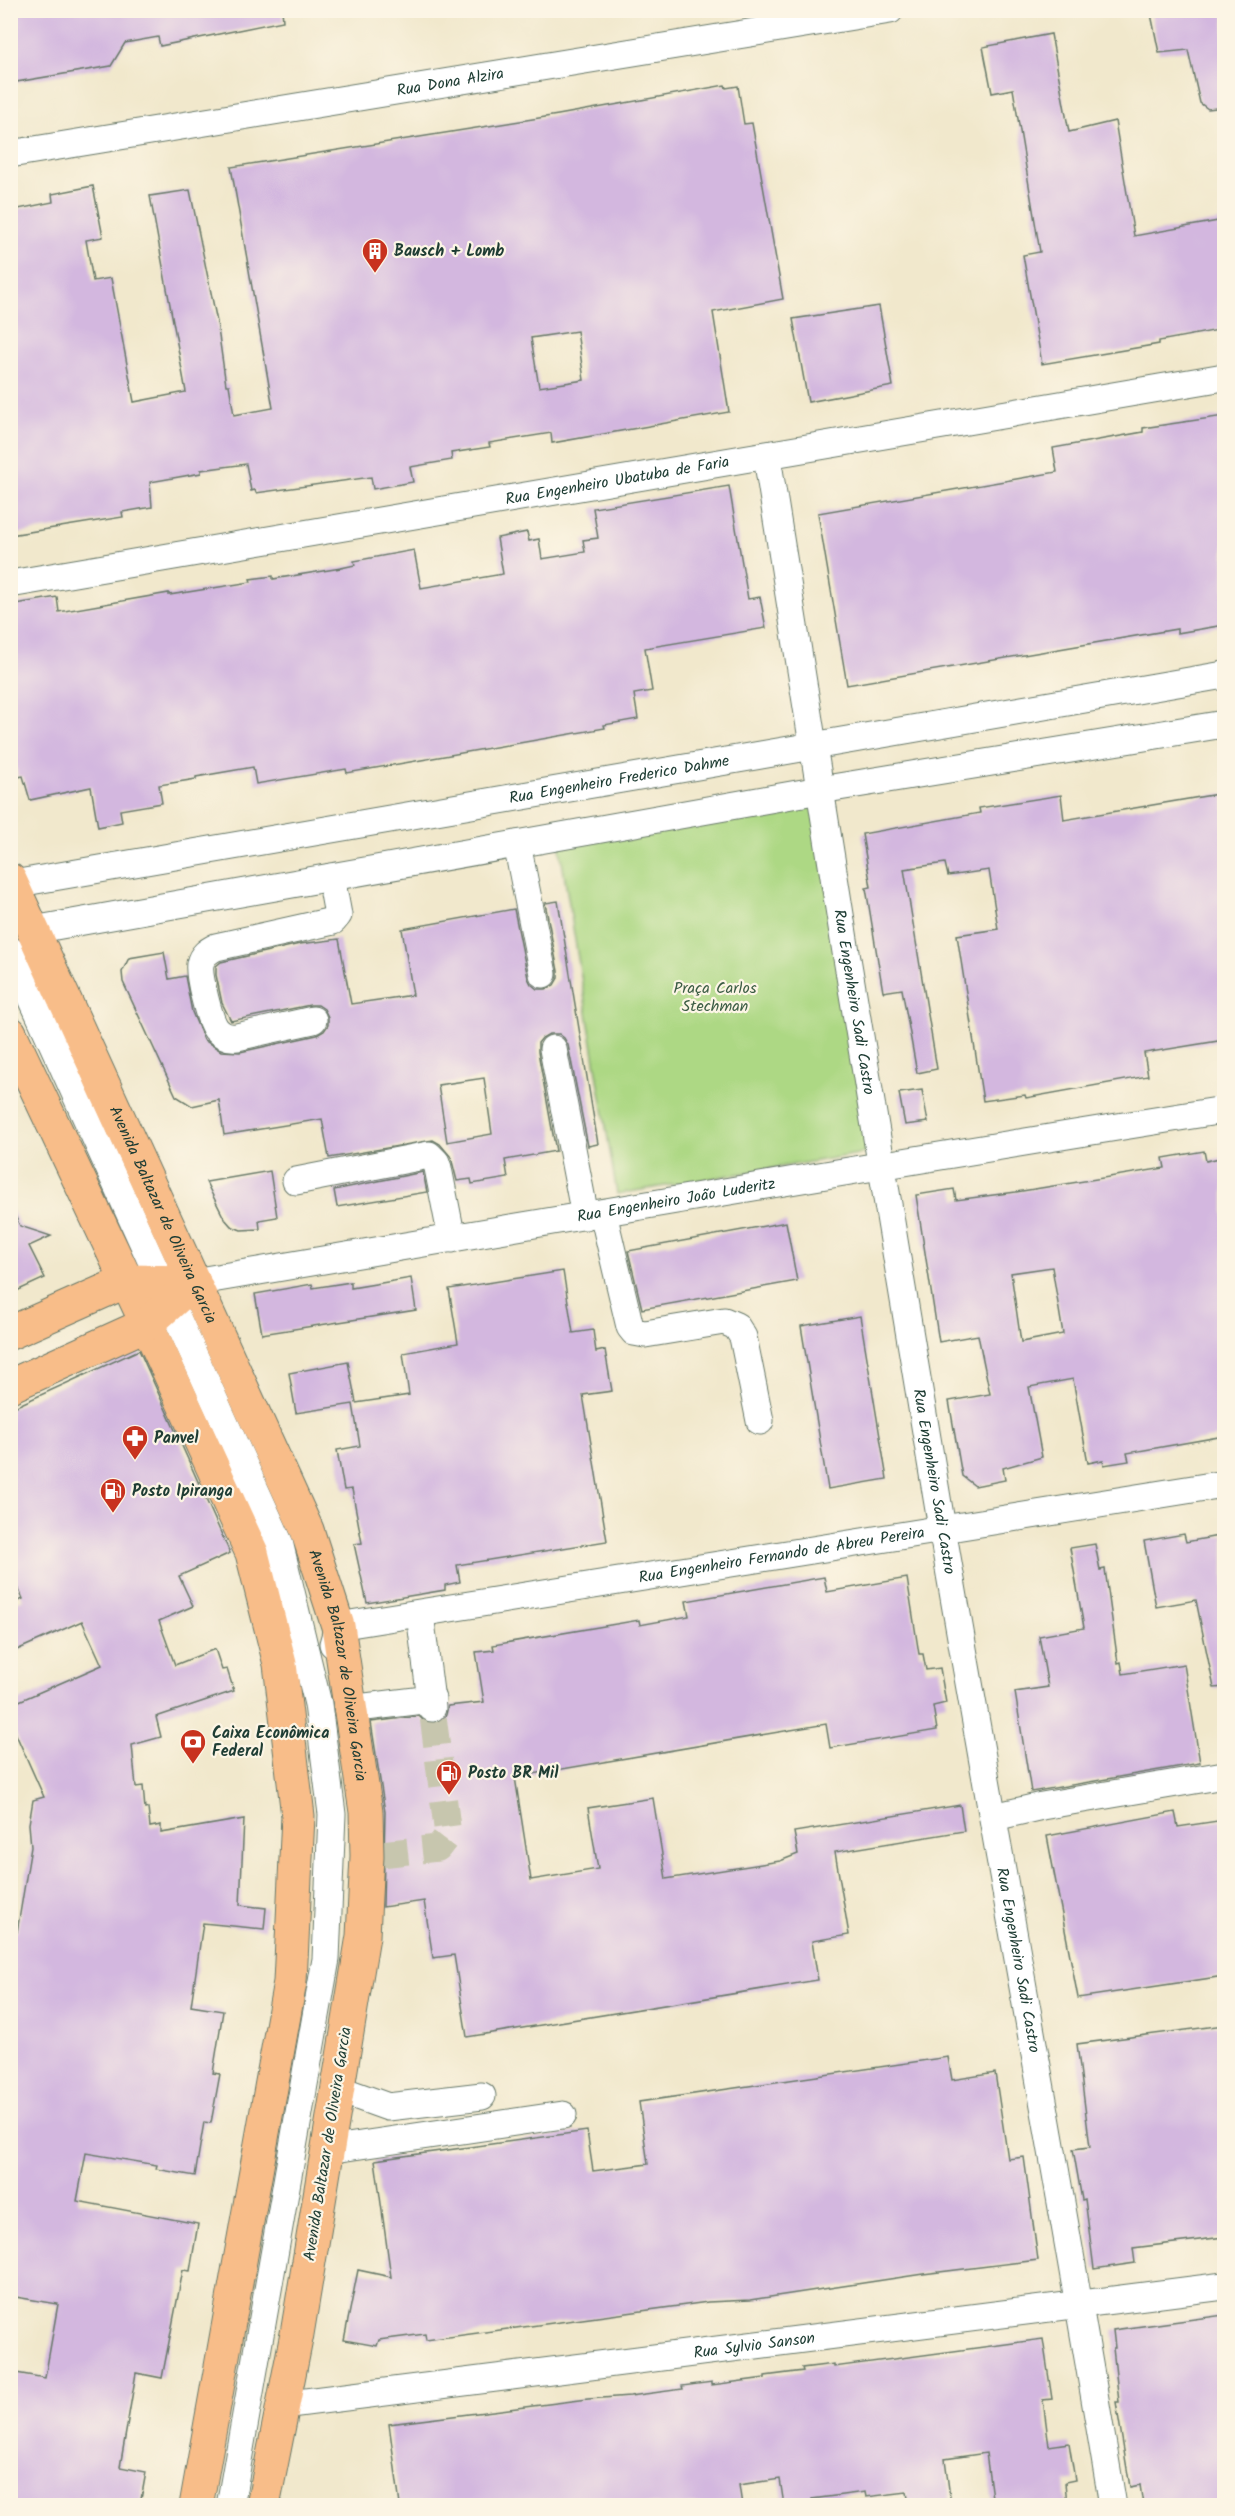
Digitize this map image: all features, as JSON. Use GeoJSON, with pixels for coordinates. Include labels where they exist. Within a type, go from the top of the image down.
{"type":"FeatureCollection","features":[{"type":"Feature","properties":{"kind":"main road","name":"Avenida Baltazar de Oliveira Garcia"},"geometry":{"type":"LineString","coordinates":[[12,882],[22,940],[168,1298],[252,1553],[280,1664],[298,1816],[290,1982],[196,2505]]}},
{"type":"Feature","properties":{"kind":"main road","name":"Avenida Baltazar de Oliveira Garcia"},"geometry":{"type":"LineString","coordinates":[[10,1034],[127,1281],[168,1298],[307,1530],[338,1626],[333,1707],[366,1812],[374,1855],[363,1936],[297,2334],[263,2505]]}},
{"type":"Feature","properties":{"kind":"main road","name":"Rua Engenheiro João Luderitz"},"geometry":{"type":"LineString","coordinates":[[127,1281],[168,1298]]}},
{"type":"Feature","properties":{"kind":"main road"},"geometry":{"type":"LineString","coordinates":[[10,1333],[127,1281]]}},
{"type":"Feature","properties":{"kind":"main road"},"geometry":{"type":"LineString","coordinates":[[10,1386],[168,1298]]}},
{"type":"Feature","properties":{"kind":"street","name":"Rua Dona Alzira"},"geometry":{"type":"LineString","coordinates":[[10,154],[890,10]]}},
{"type":"Feature","properties":{"kind":"street","name":"Rua Engenheiro Ubatuba de Faria"},"geometry":{"type":"LineString","coordinates":[[10,584],[767,457],[1224,377]]}},
{"type":"Feature","properties":{"kind":"street","name":"Rua Engenheiro Sadi Castro"},"geometry":{"type":"LineString","coordinates":[[767,457],[942,1528],[1080,2305],[1113,2505]]}},
{"type":"Feature","properties":{"kind":"street","name":"Rua Engenheiro Frederico Dahme"},"geometry":{"type":"LineString","coordinates":[[12,882],[1224,675]]}},
{"type":"Feature","properties":{"kind":"street"},"geometry":{"type":"LineString","coordinates":[[22,940],[332,877],[820,790],[1224,724]]}},
{"type":"Feature","properties":{"kind":"street"},"geometry":{"type":"LineString","coordinates":[[517,844],[543,974]]}},
{"type":"Feature","properties":{"kind":"street"},"geometry":{"type":"LineString","coordinates":[[313,1020],[237,1037],[222,1035],[212,1023],[200,973],[200,963],[207,951],[216,947],[333,921],[337,910],[332,877]]}},
{"type":"Feature","properties":{"kind":"street"},"geometry":{"type":"LineString","coordinates":[[553,1049],[594,1215],[630,1327],[634,1332],[645,1334],[724,1320],[736,1326],[743,1337],[760,1420]]}},
{"type":"Feature","properties":{"kind":"street","name":"Rua Engenheiro João Luderitz"},"geometry":{"type":"LineString","coordinates":[[168,1298],[452,1239],[882,1164],[1224,1110]]}},
{"type":"Feature","properties":{"kind":"street"},"geometry":{"type":"LineString","coordinates":[[296,1181],[429,1155],[438,1168],[452,1239]]}},
{"type":"Feature","properties":{"kind":"street"},"geometry":{"type":"LineString","coordinates":[[168,1298],[279,1542],[333,1707],[332,1814],[326,1959],[230,2505]]}},
{"type":"Feature","properties":{"kind":"street","name":"Rua Engenheiro Fernando de Abreu Pereira"},"geometry":{"type":"LineString","coordinates":[[338,1626],[1224,1484]]}},
{"type":"Feature","properties":{"kind":"street"},"geometry":{"type":"LineString","coordinates":[[280,1664],[333,1707],[432,1703],[420,1614]]}},
{"type":"Feature","properties":{"kind":"street"},"geometry":{"type":"LineString","coordinates":[[994,1817],[1042,1806],[1224,1775]]}},
{"type":"Feature","properties":{"kind":"street"},"geometry":{"type":"LineString","coordinates":[[338,2089],[388,2107],[482,2096]]}},
{"type":"Feature","properties":{"kind":"street"},"geometry":{"type":"LineString","coordinates":[[327,2150],[563,2115]]}},
{"type":"Feature","properties":{"kind":"street"},"geometry":{"type":"LineString","coordinates":[[230,2321],[280,2230]]}},
{"type":"Feature","properties":{"kind":"street"},"geometry":{"type":"LineString","coordinates":[[280,2230],[297,2334]]}},
{"type":"Feature","properties":{"kind":"street","name":"Rua Sylvio Sanson"},"geometry":{"type":"LineString","coordinates":[[282,2404],[1224,2286]]}},
{"type":"Feature","properties":{"kind":"green space","name":"Praça Carlos Stechman"},"geometry":{"type":"Polygon","coordinates":[[[813,801],[871,1152],[617,1194],[559,843],[813,801]]]}},
{"type":"Feature","properties":{"kind":"building"},"geometry":{"type":"Polygon","coordinates":[[[10,10],[282,10],[283,21],[160,46],[158,37],[125,43],[111,66],[10,83],[10,10]]]}},
{"type":"Feature","properties":{"kind":"building"},"geometry":{"type":"Polygon","coordinates":[[[1172,10],[1224,10],[1224,107],[1208,109],[1200,103],[1188,50],[1159,53],[1151,14],[1172,10]]]}},
{"type":"Feature","properties":{"kind":"building"},"geometry":{"type":"Polygon","coordinates":[[[1051,34],[1069,132],[1115,121],[1134,236],[1224,220],[1224,329],[1159,341],[1159,344],[1042,364],[1023,255],[1040,252],[1013,89],[992,93],[983,47],[1051,34]]]}},
{"type":"Feature","properties":{"kind":"building"},"geometry":{"type":"Polygon","coordinates":[[[725,85],[726,88],[738,86],[744,124],[752,123],[783,299],[713,312],[729,412],[552,443],[551,433],[489,443],[490,447],[451,453],[452,460],[410,467],[413,482],[373,489],[371,477],[256,493],[255,490],[251,491],[246,464],[201,470],[201,473],[150,482],[152,507],[122,512],[123,517],[10,535],[10,223],[16,222],[13,210],[53,202],[52,194],[93,186],[103,237],[86,240],[93,281],[111,278],[134,402],[186,392],[150,196],[190,190],[217,322],[226,385],[229,385],[234,415],[273,408],[231,167],[558,115],[725,85]],[[577,331],[531,338],[539,387],[584,380],[577,331]]]}},
{"type":"Feature","properties":{"kind":"building"},"geometry":{"type":"Polygon","coordinates":[[[879,306],[893,386],[808,402],[793,319],[879,306]]]}},
{"type":"Feature","properties":{"kind":"building"},"geometry":{"type":"Polygon","coordinates":[[[1224,416],[1224,625],[1177,633],[1177,629],[847,685],[818,513],[1057,472],[1053,448],[1143,432],[1143,428],[1224,416]]]}},
{"type":"Feature","properties":{"kind":"building"},"geometry":{"type":"Polygon","coordinates":[[[729,486],[748,599],[760,597],[766,628],[645,648],[652,691],[634,694],[638,719],[604,725],[605,728],[347,773],[346,769],[256,784],[253,767],[196,777],[196,779],[159,785],[162,803],[120,810],[122,822],[98,827],[91,787],[30,800],[23,776],[18,777],[10,739],[10,605],[57,597],[59,612],[251,582],[250,579],[273,576],[273,579],[341,568],[355,565],[354,561],[414,550],[421,588],[503,574],[497,538],[527,532],[529,541],[539,539],[542,559],[585,552],[583,540],[598,538],[593,508],[729,486]]]}},
{"type":"Feature","properties":{"kind":"building"},"geometry":{"type":"Polygon","coordinates":[[[1224,793],[1224,1040],[1144,1053],[1148,1076],[1026,1098],[1025,1095],[983,1101],[957,935],[998,929],[989,870],[948,876],[945,863],[904,869],[937,1069],[917,1073],[902,989],[883,992],[866,888],[871,887],[862,834],[980,813],[979,808],[1061,795],[1064,820],[1224,793]]]}},
{"type":"Feature","properties":{"kind":"building"},"geometry":{"type":"Polygon","coordinates":[[[558,901],[598,1144],[588,1146],[568,1045],[559,1034],[549,1034],[538,1043],[538,1052],[556,1151],[505,1160],[508,1178],[472,1184],[471,1179],[457,1181],[451,1157],[440,1144],[433,1140],[329,1158],[322,1119],[224,1135],[219,1100],[192,1106],[176,1096],[123,982],[122,972],[129,958],[164,952],[169,979],[185,976],[192,1012],[204,1040],[221,1051],[240,1052],[317,1035],[328,1025],[328,1017],[324,1009],[318,1005],[310,1005],[231,1021],[222,1003],[216,975],[216,966],[221,962],[300,944],[339,939],[351,1004],[413,995],[402,929],[514,909],[528,978],[537,989],[546,989],[554,985],[558,978],[558,971],[545,903],[558,901]],[[484,1078],[438,1085],[447,1142],[492,1134],[484,1078]]]}},
{"type":"Feature","properties":{"kind":"building"},"geometry":{"type":"Polygon","coordinates":[[[922,1090],[928,1122],[905,1125],[899,1093],[922,1090]]]}},
{"type":"Feature","properties":{"kind":"building"},"geometry":{"type":"Polygon","coordinates":[[[1204,1151],[1206,1161],[1224,1157],[1224,1436],[1127,1453],[1129,1461],[1104,1465],[1103,1460],[1088,1463],[1073,1379],[1029,1387],[1042,1457],[1003,1468],[1005,1480],[975,1486],[962,1476],[949,1401],[990,1394],[978,1335],[939,1342],[916,1195],[954,1189],[956,1200],[1016,1192],[1165,1168],[1163,1158],[1204,1151]],[[1052,1267],[1011,1273],[1021,1342],[1063,1334],[1052,1267]]]}},
{"type":"Feature","properties":{"kind":"building"},"geometry":{"type":"Polygon","coordinates":[[[270,1171],[277,1217],[259,1220],[260,1229],[241,1230],[231,1226],[224,1218],[206,1182],[270,1171]]]}},
{"type":"Feature","properties":{"kind":"building"},"geometry":{"type":"Polygon","coordinates":[[[423,1172],[427,1192],[337,1207],[334,1190],[423,1172]]]}},
{"type":"Feature","properties":{"kind":"building"},"geometry":{"type":"Polygon","coordinates":[[[10,1205],[20,1226],[51,1236],[29,1246],[45,1278],[10,1294],[10,1205]]]}},
{"type":"Feature","properties":{"kind":"building"},"geometry":{"type":"Polygon","coordinates":[[[786,1222],[797,1281],[642,1309],[628,1251],[786,1222]]]}},
{"type":"Feature","properties":{"kind":"building"},"geometry":{"type":"Polygon","coordinates":[[[563,1271],[573,1333],[593,1330],[596,1352],[605,1350],[612,1391],[583,1395],[607,1541],[457,1565],[460,1582],[445,1585],[445,1590],[367,1603],[354,1544],[362,1543],[352,1489],[344,1490],[337,1450],[360,1446],[353,1404],[296,1413],[289,1373],[348,1362],[356,1403],[409,1395],[403,1353],[458,1343],[449,1289],[563,1271]]]}},
{"type":"Feature","properties":{"kind":"building"},"geometry":{"type":"Polygon","coordinates":[[[411,1278],[416,1310],[262,1334],[255,1294],[312,1284],[313,1288],[351,1282],[351,1288],[411,1278]]]}},
{"type":"Feature","properties":{"kind":"building"},"geometry":{"type":"Polygon","coordinates":[[[860,1316],[887,1479],[828,1489],[801,1326],[860,1316]]]}},
{"type":"Feature","properties":{"kind":"building"},"geometry":{"type":"Polygon","coordinates":[[[139,1350],[230,1553],[179,1576],[193,1606],[159,1621],[175,1665],[215,1649],[222,1670],[227,1669],[234,1691],[156,1717],[161,1737],[132,1745],[136,1787],[143,1786],[145,1809],[148,1808],[150,1827],[161,1825],[161,1833],[244,1819],[240,1905],[266,1908],[264,1929],[203,1923],[191,2006],[223,2011],[213,2073],[220,2074],[211,2123],[204,2122],[195,2176],[156,2169],[157,2165],[86,2153],[77,2201],[198,2224],[190,2271],[183,2270],[162,2378],[136,2373],[120,2467],[146,2472],[140,2505],[10,2505],[10,2372],[45,2378],[58,2304],[10,2296],[10,1931],[17,1932],[31,1847],[29,1824],[33,1800],[44,1797],[10,1721],[10,1705],[102,1665],[82,1621],[10,1653],[10,1605],[23,1599],[10,1569],[10,1409],[139,1350]]]}},
{"type":"Feature","properties":{"kind":"building"},"geometry":{"type":"Polygon","coordinates":[[[1184,1534],[1186,1542],[1224,1535],[1224,1687],[1214,1688],[1196,1600],[1156,1607],[1144,1541],[1184,1534]]]}},
{"type":"Feature","properties":{"kind":"building"},"geometry":{"type":"Polygon","coordinates":[[[1095,1544],[1100,1570],[1105,1569],[1118,1663],[1121,1662],[1123,1674],[1184,1664],[1200,1763],[1031,1792],[1015,1692],[1048,1687],[1039,1636],[1084,1628],[1070,1548],[1095,1544]]]}},
{"type":"Feature","properties":{"kind":"building"},"geometry":{"type":"Polygon","coordinates":[[[824,1577],[827,1592],[907,1578],[919,1654],[923,1654],[926,1670],[940,1668],[946,1703],[933,1706],[937,1730],[830,1748],[826,1724],[515,1777],[531,1880],[598,1869],[588,1808],[653,1798],[666,1879],[780,1861],[798,1854],[794,1832],[960,1805],[964,1831],[835,1852],[849,1935],[812,1941],[818,1980],[467,2037],[454,1955],[433,1958],[424,1901],[383,1907],[385,1812],[371,1722],[419,1716],[425,1722],[435,1723],[446,1715],[448,1706],[484,1702],[476,1652],[494,1650],[493,1645],[639,1620],[640,1625],[689,1616],[686,1601],[824,1577]]]}},
{"type":"Feature","properties":{"kind":"building"},"geometry":{"type":"Polygon","coordinates":[[[1175,1812],[1178,1827],[1224,1820],[1224,1976],[1078,1998],[1047,1836],[1175,1812]]]}},
{"type":"Feature","properties":{"kind":"building"},"geometry":{"type":"Polygon","coordinates":[[[1224,2025],[1224,2237],[1133,2248],[1135,2263],[1094,2269],[1085,2199],[1082,2200],[1073,2149],[1090,2147],[1077,2044],[1224,2025]]]}},
{"type":"Feature","properties":{"kind":"building"},"geometry":{"type":"Polygon","coordinates":[[[948,2057],[952,2080],[995,2073],[1008,2159],[1024,2157],[1038,2260],[923,2274],[750,2300],[708,2302],[426,2340],[425,2334],[379,2340],[377,2346],[344,2340],[358,2270],[391,2277],[375,2160],[587,2131],[593,2171],[648,2164],[639,2102],[948,2057]]]}},
{"type":"Feature","properties":{"kind":"building"},"geometry":{"type":"Polygon","coordinates":[[[1224,2315],[1224,2505],[1143,2505],[1140,2485],[1130,2487],[1116,2402],[1119,2402],[1113,2330],[1224,2315]]]}},
{"type":"Feature","properties":{"kind":"building"},"geometry":{"type":"Polygon","coordinates":[[[1043,2339],[1052,2399],[1043,2400],[1049,2446],[1069,2443],[1075,2480],[1065,2482],[1067,2505],[993,2505],[986,2453],[945,2459],[951,2505],[909,2505],[907,2492],[866,2497],[865,2492],[812,2499],[812,2505],[784,2505],[780,2479],[739,2485],[742,2505],[400,2505],[389,2424],[588,2399],[630,2396],[683,2389],[682,2386],[712,2382],[712,2385],[765,2378],[765,2376],[803,2371],[802,2368],[834,2364],[834,2367],[1043,2339]]]}},
{"type":"Feature","properties":{"kind":"tunnel"},"geometry":{"type":"LineString","coordinates":[[381,1854],[438,1848],[448,1835],[432,1708]]}},
{"type":"Feature","properties":{"kind":"place","name":"Bausch + Lomb"},"geometry":{"type":"Point","coordinates":[375,274]}},
{"type":"Feature","properties":{"kind":"place","name":"Panvel"},"geometry":{"type":"Point","coordinates":[135,1461]}},
{"type":"Feature","properties":{"kind":"place","name":"Posto Ipiranga"},"geometry":{"type":"Point","coordinates":[113,1514]}},
{"type":"Feature","properties":{"kind":"place","name":"Caixa Econômica Federal"},"geometry":{"type":"Point","coordinates":[193,1765]}},
{"type":"Feature","properties":{"kind":"place","name":"Posto BR Mil"},"geometry":{"type":"Point","coordinates":[449,1796]}}]}
